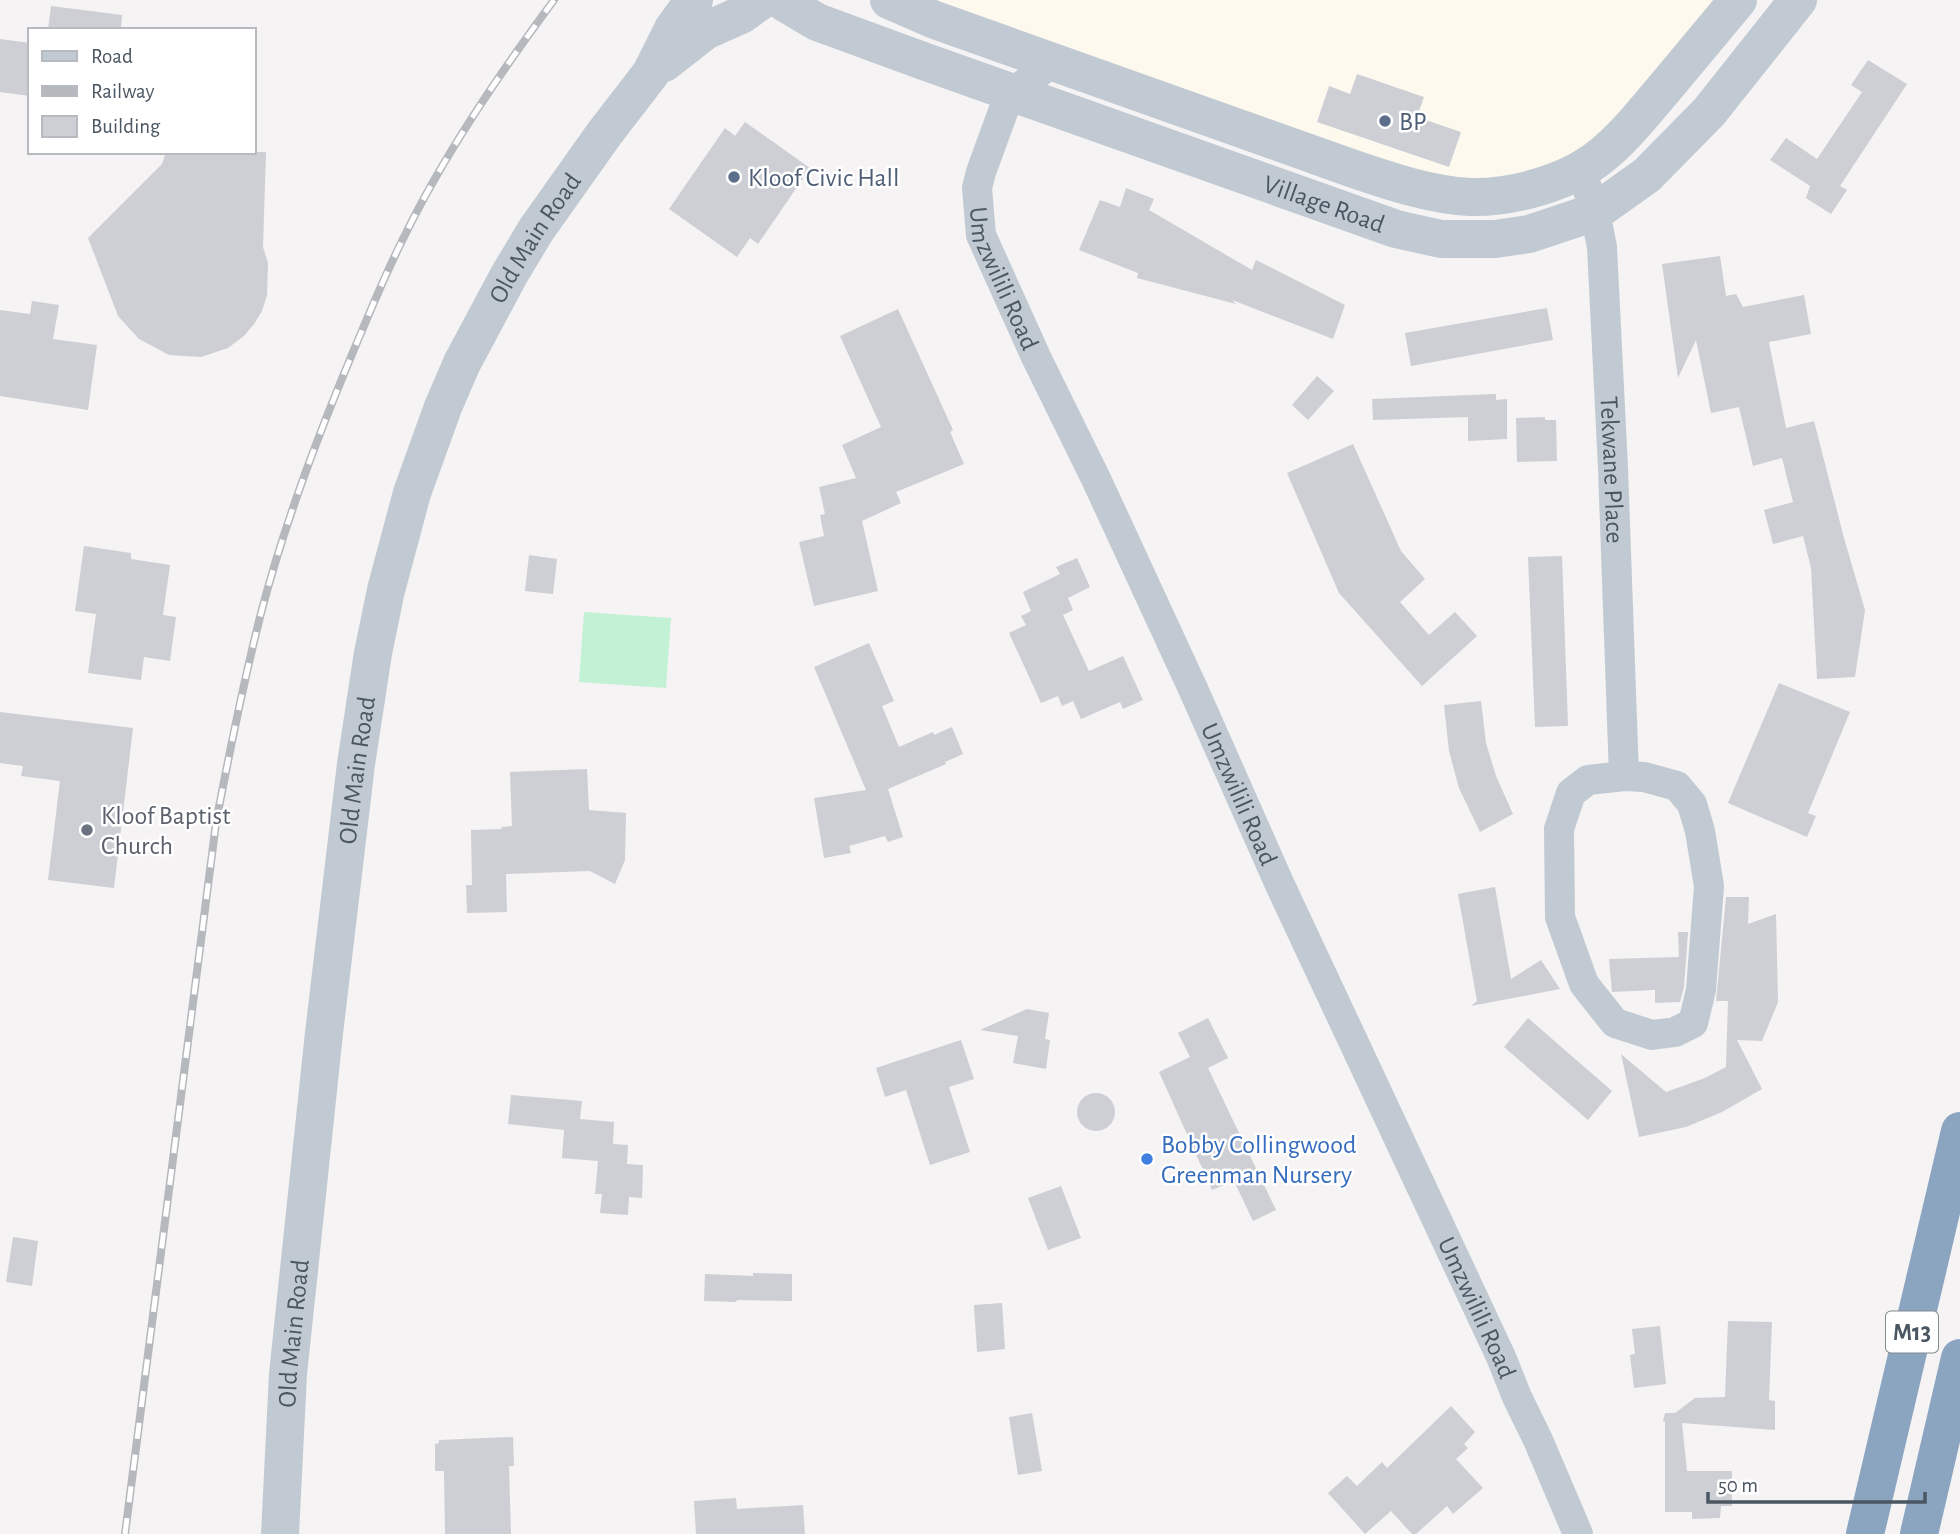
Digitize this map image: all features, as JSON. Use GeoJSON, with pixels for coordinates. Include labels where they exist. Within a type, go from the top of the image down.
{"type":"FeatureCollection","features":[{"type":"Feature","properties":{"kind":"highway","name":"M13"},"geometry":{"type":"LineString","coordinates":[[1865,1534],[1960,1131]]}},
{"type":"Feature","properties":{"kind":"highway","name":"M13"},"geometry":{"type":"LineString","coordinates":[[1919,1534],[1960,1359]]}},
{"type":"Feature","properties":{"kind":"street","name":"Old Main Road"},"geometry":{"type":"LineString","coordinates":[[280,1534],[288,1374],[356,764],[373,653],[386,590],[412,493],[462,363],[509,275],[536,230],[651,73],[673,29],[694,0]]}},
{"type":"Feature","properties":{"kind":"street","name":"Village Road"},"geometry":{"type":"LineString","coordinates":[[889,0],[935,20],[1351,168],[1440,193],[1469,197],[1496,196],[1536,188],[1581,169],[1601,156],[1637,121],[1738,0]]}},
{"type":"Feature","properties":{"kind":"street","name":"Village Road"},"geometry":{"type":"LineString","coordinates":[[779,1],[817,22],[1396,229],[1441,239],[1495,239],[1529,234],[1595,212],[1647,175],[1709,112],[1798,0]]}},
{"type":"Feature","properties":{"kind":"street","name":"Old Main Road"},"geometry":{"type":"LineString","coordinates":[[651,73],[705,31],[779,1]]}},
{"type":"Feature","properties":{"kind":"street"},"geometry":{"type":"LineString","coordinates":[[1012,93],[1053,62]]}},
{"type":"Feature","properties":{"kind":"street","name":"Umzwilili Road"},"geometry":{"type":"LineString","coordinates":[[1012,93],[985,159],[977,188],[981,235],[1501,1357],[1578,1534]]}},
{"type":"Feature","properties":{"kind":"street","name":"Tekwane Place"},"geometry":{"type":"LineString","coordinates":[[1581,169],[1595,212],[1604,273],[1624,776]]}},
{"type":"Feature","properties":{"kind":"street"},"geometry":{"type":"LineString","coordinates":[[1624,776],[1644,777],[1677,786],[1692,804],[1700,831],[1709,886],[1701,990],[1693,1023],[1675,1032],[1652,1035],[1615,1023],[1584,984],[1560,917],[1559,829],[1571,793],[1588,780],[1624,776]]}},
{"type":"Feature","properties":{"kind":"shaded area"},"geometry":{"type":"Polygon","coordinates":[[[908,0],[1727,0],[1596,148],[1533,177],[1442,184],[908,0]]]}},
{"type":"Feature","properties":{"kind":"green space"},"geometry":{"type":"Polygon","coordinates":[[[584,612],[671,618],[666,688],[579,682],[584,612]]]}},
{"type":"Feature","properties":{"kind":"building"},"geometry":{"type":"Polygon","coordinates":[[[51,6],[122,15],[121,28],[48,28],[51,6]]]}},
{"type":"Feature","properties":{"kind":"building"},"geometry":{"type":"Polygon","coordinates":[[[0,39],[28,43],[28,96],[0,92],[0,39]]]}},
{"type":"Feature","properties":{"kind":"building"},"geometry":{"type":"Polygon","coordinates":[[[1868,60],[1907,84],[1840,186],[1847,190],[1831,214],[1806,198],[1810,186],[1770,160],[1786,138],[1817,159],[1862,92],[1851,85],[1868,60]]]}},
{"type":"Feature","properties":{"kind":"building"},"geometry":{"type":"Polygon","coordinates":[[[1357,74],[1424,97],[1417,117],[1461,132],[1449,167],[1317,122],[1329,86],[1350,94],[1357,74]]]}},
{"type":"Feature","properties":{"kind":"building"},"geometry":{"type":"Polygon","coordinates":[[[745,122],[810,168],[758,244],[750,238],[737,257],[669,209],[725,128],[735,136],[745,122]]]}},
{"type":"Feature","properties":{"kind":"building"},"geometry":{"type":"Polygon","coordinates":[[[266,152],[263,247],[268,263],[267,295],[262,311],[244,336],[228,348],[201,357],[169,355],[139,339],[118,316],[88,238],[162,164],[165,154],[266,152]]]}},
{"type":"Feature","properties":{"kind":"building"},"geometry":{"type":"Polygon","coordinates":[[[1126,188],[1154,199],[1149,210],[1252,270],[1256,260],[1345,305],[1333,339],[1232,300],[1236,304],[1137,278],[1138,273],[1079,250],[1100,200],[1120,207],[1126,188]]]}},
{"type":"Feature","properties":{"kind":"building"},"geometry":{"type":"Polygon","coordinates":[[[1720,256],[1726,296],[1736,294],[1743,307],[1804,295],[1811,334],[1769,342],[1786,428],[1814,421],[1865,610],[1855,677],[1817,679],[1811,568],[1803,536],[1773,544],[1764,510],[1793,502],[1782,458],[1753,466],[1739,407],[1711,413],[1696,340],[1678,378],[1662,264],[1720,256]]]}},
{"type":"Feature","properties":{"kind":"building"},"geometry":{"type":"Polygon","coordinates":[[[32,301],[59,305],[53,339],[97,345],[88,410],[0,396],[0,310],[30,314],[32,301]]]}},
{"type":"Feature","properties":{"kind":"building"},"geometry":{"type":"Polygon","coordinates":[[[1547,308],[1553,340],[1411,366],[1405,333],[1547,308]]]}},
{"type":"Feature","properties":{"kind":"building"},"geometry":{"type":"Polygon","coordinates":[[[898,309],[953,430],[950,432],[964,464],[896,492],[901,503],[862,521],[878,591],[814,606],[799,542],[824,536],[820,515],[825,514],[819,487],[856,478],[842,445],[881,427],[840,336],[898,309]]]}},
{"type":"Feature","properties":{"kind":"building"},"geometry":{"type":"Polygon","coordinates":[[[1317,376],[1334,391],[1308,420],[1292,405],[1317,376]]]}},
{"type":"Feature","properties":{"kind":"building"},"geometry":{"type":"Polygon","coordinates":[[[1496,394],[1496,400],[1507,399],[1507,439],[1468,441],[1468,417],[1373,420],[1372,399],[1496,394]]]}},
{"type":"Feature","properties":{"kind":"building"},"geometry":{"type":"Polygon","coordinates":[[[1545,417],[1545,420],[1556,420],[1557,461],[1517,462],[1516,418],[1545,417]]]}},
{"type":"Feature","properties":{"kind":"building"},"geometry":{"type":"Polygon","coordinates":[[[1353,444],[1401,551],[1425,579],[1400,602],[1429,635],[1455,612],[1477,636],[1422,686],[1339,593],[1287,473],[1353,444]]]}},
{"type":"Feature","properties":{"kind":"building"},"geometry":{"type":"Polygon","coordinates":[[[84,546],[131,553],[131,559],[170,565],[163,615],[176,617],[170,661],[144,657],[141,680],[88,673],[96,614],[75,611],[84,546]]]}},
{"type":"Feature","properties":{"kind":"building"},"geometry":{"type":"Polygon","coordinates":[[[529,555],[557,559],[553,594],[525,591],[529,555]]]}},
{"type":"Feature","properties":{"kind":"building"},"geometry":{"type":"Polygon","coordinates":[[[1562,556],[1568,726],[1535,727],[1528,557],[1562,556]]]}},
{"type":"Feature","properties":{"kind":"building"},"geometry":{"type":"Polygon","coordinates":[[[1077,558],[1090,587],[1068,598],[1073,610],[1063,615],[1089,671],[1123,656],[1143,700],[1123,709],[1120,702],[1081,719],[1073,701],[1062,706],[1058,696],[1041,703],[1009,633],[1026,625],[1021,616],[1031,611],[1023,592],[1060,574],[1056,567],[1077,558]]]}},
{"type":"Feature","properties":{"kind":"building"},"geometry":{"type":"Polygon","coordinates":[[[869,643],[894,701],[882,706],[899,747],[952,727],[963,754],[888,789],[903,837],[888,842],[885,836],[849,846],[851,853],[824,858],[814,798],[866,790],[814,667],[869,643]]]}},
{"type":"Feature","properties":{"kind":"building"},"geometry":{"type":"Polygon","coordinates":[[[1779,683],[1850,712],[1808,813],[1816,816],[1807,837],[1728,803],[1779,683]]]}},
{"type":"Feature","properties":{"kind":"building"},"geometry":{"type":"Polygon","coordinates":[[[1481,701],[1486,743],[1496,776],[1513,814],[1480,832],[1459,788],[1449,751],[1444,705],[1481,701]]]}},
{"type":"Feature","properties":{"kind":"building","name":"Kloof Baptist Church"},"geometry":{"type":"Polygon","coordinates":[[[0,712],[133,728],[114,888],[48,880],[60,781],[21,776],[23,766],[0,763],[0,712]]]}},
{"type":"Feature","properties":{"kind":"building"},"geometry":{"type":"Polygon","coordinates":[[[587,769],[589,810],[626,813],[625,860],[615,884],[590,871],[506,874],[507,912],[467,913],[466,885],[472,885],[471,830],[512,826],[510,772],[587,769]]]}},
{"type":"Feature","properties":{"kind":"building"},"geometry":{"type":"Polygon","coordinates":[[[1495,887],[1511,979],[1541,960],[1560,989],[1471,1006],[1477,1001],[1458,894],[1495,887]]]}},
{"type":"Feature","properties":{"kind":"building"},"geometry":{"type":"Polygon","coordinates":[[[1726,897],[1749,897],[1748,924],[1776,914],[1778,1002],[1762,1041],[1737,1040],[1762,1089],[1722,1112],[1686,1127],[1639,1137],[1621,1054],[1666,1092],[1726,1067],[1728,1001],[1716,1001],[1726,897]]]}},
{"type":"Feature","properties":{"kind":"building"},"geometry":{"type":"Polygon","coordinates":[[[1678,932],[1688,932],[1684,987],[1680,1002],[1655,1003],[1655,990],[1612,992],[1609,959],[1679,957],[1678,932]]]}},
{"type":"Feature","properties":{"kind":"building"},"geometry":{"type":"Polygon","coordinates":[[[1027,1009],[1049,1013],[1045,1039],[1050,1040],[1046,1069],[1013,1063],[1018,1036],[980,1030],[1027,1009]]]}},
{"type":"Feature","properties":{"kind":"building"},"geometry":{"type":"Polygon","coordinates":[[[1208,1018],[1228,1058],[1208,1068],[1276,1210],[1253,1221],[1234,1181],[1212,1190],[1159,1072],[1190,1057],[1178,1033],[1208,1018]]]}},
{"type":"Feature","properties":{"kind":"building"},"geometry":{"type":"Polygon","coordinates":[[[1528,1018],[1612,1091],[1588,1120],[1504,1047],[1528,1018]]]}},
{"type":"Feature","properties":{"kind":"building"},"geometry":{"type":"Polygon","coordinates":[[[961,1040],[974,1079],[949,1087],[970,1152],[930,1165],[906,1090],[885,1097],[876,1068],[961,1040]]]}},
{"type":"Feature","properties":{"kind":"building"},"geometry":{"type":"Polygon","coordinates":[[[1096,1093],[1109,1099],[1115,1112],[1109,1125],[1096,1131],[1083,1125],[1077,1112],[1083,1099],[1096,1093]]]}},
{"type":"Feature","properties":{"kind":"building"},"geometry":{"type":"Polygon","coordinates":[[[511,1095],[582,1101],[580,1119],[614,1122],[613,1144],[628,1145],[627,1164],[643,1165],[642,1198],[629,1197],[628,1215],[600,1213],[602,1194],[595,1194],[598,1161],[562,1158],[564,1130],[508,1124],[511,1095]]]}},
{"type":"Feature","properties":{"kind":"building"},"geometry":{"type":"Polygon","coordinates":[[[1061,1186],[1081,1238],[1048,1250],[1028,1198],[1061,1186]]]}},
{"type":"Feature","properties":{"kind":"building"},"geometry":{"type":"Polygon","coordinates":[[[13,1237],[38,1241],[32,1286],[6,1282],[13,1237]]]}},
{"type":"Feature","properties":{"kind":"building"},"geometry":{"type":"Polygon","coordinates":[[[753,1273],[792,1274],[792,1301],[704,1301],[705,1274],[753,1276],[753,1273]]]}},
{"type":"Feature","properties":{"kind":"building"},"geometry":{"type":"Polygon","coordinates":[[[1002,1303],[1005,1349],[977,1352],[974,1305],[1002,1303]]]}},
{"type":"Feature","properties":{"kind":"building"},"geometry":{"type":"Polygon","coordinates":[[[1728,1321],[1772,1322],[1769,1400],[1775,1401],[1775,1430],[1682,1423],[1687,1471],[1732,1471],[1732,1506],[1721,1506],[1720,1518],[1692,1519],[1692,1512],[1665,1512],[1663,1421],[1665,1413],[1675,1413],[1695,1398],[1725,1397],[1728,1321]]]}},
{"type":"Feature","properties":{"kind":"building"},"geometry":{"type":"Polygon","coordinates":[[[1660,1326],[1666,1384],[1634,1388],[1630,1355],[1635,1354],[1632,1329],[1660,1326]]]}},
{"type":"Feature","properties":{"kind":"building"},"geometry":{"type":"Polygon","coordinates":[[[1451,1406],[1475,1432],[1464,1444],[1468,1448],[1456,1459],[1483,1488],[1453,1514],[1447,1506],[1416,1534],[1412,1534],[1391,1511],[1365,1534],[1328,1493],[1347,1476],[1357,1486],[1382,1462],[1387,1468],[1451,1406]]]}},
{"type":"Feature","properties":{"kind":"building"},"geometry":{"type":"Polygon","coordinates":[[[1032,1413],[1042,1471],[1018,1475],[1009,1417],[1032,1413]]]}},
{"type":"Feature","properties":{"kind":"building"},"geometry":{"type":"Polygon","coordinates":[[[513,1437],[514,1466],[509,1466],[511,1534],[445,1534],[444,1471],[435,1471],[435,1444],[439,1443],[439,1440],[513,1437]]]}},
{"type":"Feature","properties":{"kind":"building"},"geometry":{"type":"Polygon","coordinates":[[[736,1498],[737,1509],[803,1505],[805,1534],[696,1534],[694,1501],[736,1498]]]}},
{"type":"Feature","properties":{"kind":"railway"},"geometry":{"type":"LineString","coordinates":[[125,1534],[216,823],[242,694],[270,581],[318,438],[396,252],[453,147],[554,0]]}},
{"type":"Feature","properties":{"kind":"place","name":"BP"},"geometry":{"type":"Point","coordinates":[1385,121]}},
{"type":"Feature","properties":{"kind":"place","name":"Kloof Civic Hall"},"geometry":{"type":"Point","coordinates":[734,177]}},
{"type":"Feature","properties":{"kind":"place","name":"Kloof Baptist Church"},"geometry":{"type":"Point","coordinates":[87,830]}},
{"type":"Feature","properties":{"kind":"place","name":"Bobby Collingwood Greenman Nursery"},"geometry":{"type":"Point","coordinates":[1147,1159]}}]}
